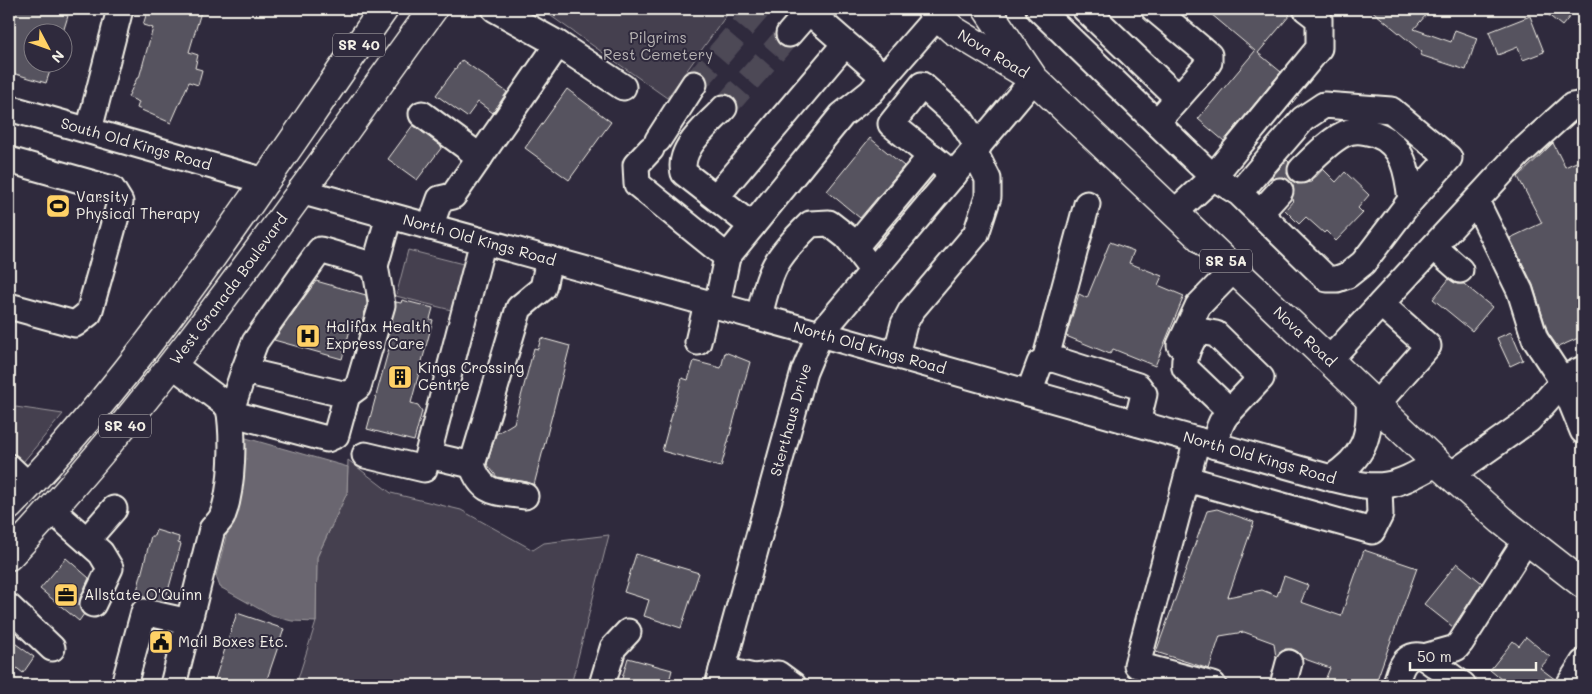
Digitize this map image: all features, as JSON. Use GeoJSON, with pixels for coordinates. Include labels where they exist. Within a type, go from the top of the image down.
{"type":"FeatureCollection","features":[{"type":"Feature","properties":{"kind":"main road","name":"SR 40"},"geometry":{"type":"LineString","coordinates":[[9,506],[69,439],[159,328],[265,181],[384,9]]}},
{"type":"Feature","properties":{"kind":"main road","name":"West Granada Boulevard"},"geometry":{"type":"LineString","coordinates":[[9,556],[108,447],[173,365],[433,9]]}},
{"type":"Feature","properties":{"kind":"main road","name":"Nova Road"},"geometry":{"type":"LineString","coordinates":[[987,9],[1034,78],[1444,469],[1526,540],[1583,584]]}},
{"type":"Feature","properties":{"kind":"main road","name":"Nova Road"},"geometry":{"type":"LineString","coordinates":[[934,12],[953,30],[1034,78]]}},
{"type":"Feature","properties":{"kind":"main road"},"geometry":{"type":"LineString","coordinates":[[300,191],[299,158],[311,114]]}},
{"type":"Feature","properties":{"kind":"main road"},"geometry":{"type":"LineString","coordinates":[[255,254],[268,210],[265,181]]}},
{"type":"Feature","properties":{"kind":"main road"},"geometry":{"type":"LineString","coordinates":[[55,506],[54,486],[61,472],[144,374],[159,328]]}},
{"type":"Feature","properties":{"kind":"main road"},"geometry":{"type":"LineString","coordinates":[[9,538],[28,516],[31,501],[28,485]]}},
{"type":"Feature","properties":{"kind":"street"},"geometry":{"type":"LineString","coordinates":[[89,130],[120,9]]}},
{"type":"Feature","properties":{"kind":"street"},"geometry":{"type":"LineString","coordinates":[[495,9],[558,44],[623,87]]}},
{"type":"Feature","properties":{"kind":"street"},"geometry":{"type":"LineString","coordinates":[[1039,9],[1213,177],[1239,193],[1327,279],[1336,280],[1364,263],[1411,200],[1448,162],[1447,155],[1391,110],[1341,105],[1324,106],[1303,120],[1239,193]]}},
{"type":"Feature","properties":{"kind":"street"},"geometry":{"type":"LineString","coordinates":[[1085,9],[1178,98]]}},
{"type":"Feature","properties":{"kind":"street"},"geometry":{"type":"LineString","coordinates":[[1154,9],[1209,55],[1209,62],[1157,122]]}},
{"type":"Feature","properties":{"kind":"street"},"geometry":{"type":"LineString","coordinates":[[1175,212],[1213,177],[1319,48],[1319,19],[1306,9]]}},
{"type":"Feature","properties":{"kind":"street"},"geometry":{"type":"LineString","coordinates":[[789,34],[807,10],[884,77]]}},
{"type":"Feature","properties":{"kind":"street"},"geometry":{"type":"LineString","coordinates":[[698,342],[728,257],[842,116],[871,92],[884,77],[934,12]]}},
{"type":"Feature","properties":{"kind":"street"},"geometry":{"type":"LineString","coordinates":[[440,230],[440,199],[453,196],[558,44]]}},
{"type":"Feature","properties":{"kind":"street"},"geometry":{"type":"LineString","coordinates":[[716,197],[845,44]]}},
{"type":"Feature","properties":{"kind":"street","name":"Sterthaus Drive"},"geometry":{"type":"LineString","coordinates":[[720,678],[804,372],[820,334],[1034,78]]}},
{"type":"Feature","properties":{"kind":"street"},"geometry":{"type":"LineString","coordinates":[[694,84],[655,145],[636,165],[637,184],[728,257]]}},
{"type":"Feature","properties":{"kind":"street"},"geometry":{"type":"LineString","coordinates":[[896,355],[904,324],[911,311],[976,234],[988,198],[988,180],[976,149],[961,120],[922,85],[891,124],[954,175]]}},
{"type":"Feature","properties":{"kind":"street"},"geometry":{"type":"LineString","coordinates":[[1329,360],[1519,154],[1572,106],[1583,104]]}},
{"type":"Feature","properties":{"kind":"street","name":"South Old Kings Road"},"geometry":{"type":"LineString","coordinates":[[9,108],[265,181]]}},
{"type":"Feature","properties":{"kind":"street"},"geometry":{"type":"LineString","coordinates":[[724,108],[686,151],[682,163],[684,173],[752,226]]}},
{"type":"Feature","properties":{"kind":"street"},"geometry":{"type":"LineString","coordinates":[[422,114],[480,157]]}},
{"type":"Feature","properties":{"kind":"street"},"geometry":{"type":"LineString","coordinates":[[1301,170],[1318,153],[1347,132],[1363,130],[1382,137],[1394,146],[1404,163],[1411,200]]}},
{"type":"Feature","properties":{"kind":"street"},"geometry":{"type":"LineString","coordinates":[[855,248],[931,156]]}},
{"type":"Feature","properties":{"kind":"street"},"geometry":{"type":"LineString","coordinates":[[9,160],[112,189],[120,202],[89,313],[75,324],[9,306]]}},
{"type":"Feature","properties":{"kind":"street","name":"North Old Kings Road"},"geometry":{"type":"LineString","coordinates":[[300,191],[1360,485],[1379,486],[1403,482],[1444,469],[1528,420],[1573,375]]}},
{"type":"Feature","properties":{"kind":"street"},"geometry":{"type":"LineString","coordinates":[[1260,213],[1280,191]]}},
{"type":"Feature","properties":{"kind":"street"},"geometry":{"type":"LineString","coordinates":[[1476,201],[1520,291],[1536,339],[1573,375],[1583,431]]}},
{"type":"Feature","properties":{"kind":"street"},"geometry":{"type":"LineString","coordinates":[[1045,360],[1087,204]]}},
{"type":"Feature","properties":{"kind":"street"},"geometry":{"type":"LineString","coordinates":[[231,423],[332,438],[336,435],[382,305],[375,266],[389,216]]}},
{"type":"Feature","properties":{"kind":"street"},"geometry":{"type":"LineString","coordinates":[[759,317],[769,275],[783,250],[810,224],[829,223],[846,237],[873,271]]}},
{"type":"Feature","properties":{"kind":"street"},"geometry":{"type":"LineString","coordinates":[[365,455],[424,469],[482,241]]}},
{"type":"Feature","properties":{"kind":"street"},"geometry":{"type":"LineString","coordinates":[[1434,247],[1460,270]]}},
{"type":"Feature","properties":{"kind":"street"},"geometry":{"type":"LineString","coordinates":[[173,685],[212,529],[208,516],[213,484],[244,371],[255,342],[320,250],[375,266]]}},
{"type":"Feature","properties":{"kind":"street"},"geometry":{"type":"LineString","coordinates":[[525,496],[490,489],[480,484],[472,465],[519,308],[543,288],[548,260]]}},
{"type":"Feature","properties":{"kind":"street"},"geometry":{"type":"LineString","coordinates":[[1331,478],[1349,466],[1363,447],[1370,422],[1372,402],[1428,346],[1387,298],[1364,263]]}},
{"type":"Feature","properties":{"kind":"street"},"geometry":{"type":"LineString","coordinates":[[1227,414],[1185,384],[1174,368],[1177,354],[1198,306],[1234,269]]}},
{"type":"Feature","properties":{"kind":"street"},"geometry":{"type":"LineString","coordinates":[[1213,685],[1137,665],[1187,479],[1206,443],[1217,433],[1227,414],[1260,378],[1216,334],[1199,331],[1193,337],[1184,361],[1185,368],[1227,414]]}},
{"type":"Feature","properties":{"kind":"street"},"geometry":{"type":"LineString","coordinates":[[1029,393],[1040,363],[1050,358],[1138,386],[1144,394],[1137,424]]}},
{"type":"Feature","properties":{"kind":"street"},"geometry":{"type":"LineString","coordinates":[[173,365],[229,407],[231,423]]}},
{"type":"Feature","properties":{"kind":"street"},"geometry":{"type":"LineString","coordinates":[[244,371],[353,391]]}},
{"type":"Feature","properties":{"kind":"street"},"geometry":{"type":"LineString","coordinates":[[428,455],[472,465]]}},
{"type":"Feature","properties":{"kind":"street"},"geometry":{"type":"LineString","coordinates":[[9,467],[28,485]]}},
{"type":"Feature","properties":{"kind":"street"},"geometry":{"type":"LineString","coordinates":[[1187,479],[1372,531],[1380,515],[1379,486]]}},
{"type":"Feature","properties":{"kind":"street"},"geometry":{"type":"LineString","coordinates":[[55,506],[101,553],[110,568],[93,604]]}},
{"type":"Feature","properties":{"kind":"street"},"geometry":{"type":"LineString","coordinates":[[87,540],[114,509]]}},
{"type":"Feature","properties":{"kind":"street"},"geometry":{"type":"LineString","coordinates":[[1424,657],[1456,648],[1462,642],[1526,540]]}},
{"type":"Feature","properties":{"kind":"street"},"geometry":{"type":"LineString","coordinates":[[9,607],[52,648]]}},
{"type":"Feature","properties":{"kind":"street"},"geometry":{"type":"LineString","coordinates":[[124,685],[144,612],[189,622]]}},
{"type":"Feature","properties":{"kind":"street"},"geometry":{"type":"LineString","coordinates":[[602,685],[613,648],[628,632]]}},
{"type":"Feature","properties":{"kind":"street"},"geometry":{"type":"LineString","coordinates":[[1396,685],[1403,663],[1411,656],[1417,655],[1424,657],[1463,685]]}},
{"type":"Feature","properties":{"kind":"street"},"geometry":{"type":"LineString","coordinates":[[1569,685],[1583,663]]}},
{"type":"Feature","properties":{"kind":"street"},"geometry":{"type":"LineString","coordinates":[[720,678],[778,674],[793,685]]}},
{"type":"Feature","properties":{"kind":"green space","name":"Pilgrims Rest Cemetery"},"geometry":{"type":"Polygon","coordinates":[[[541,9],[731,9],[667,98],[541,9]]]}},
{"type":"Feature","properties":{"kind":"green space"},"geometry":{"type":"Polygon","coordinates":[[[408,250],[463,264],[451,310],[396,296],[408,250]]]}},
{"type":"Feature","properties":{"kind":"green space"},"geometry":{"type":"Polygon","coordinates":[[[9,406],[63,414],[9,479],[9,406]]]}},
{"type":"Feature","properties":{"kind":"green space"},"geometry":{"type":"Polygon","coordinates":[[[348,460],[391,493],[461,510],[533,550],[544,543],[609,535],[571,685],[296,685],[316,622],[317,557],[347,493],[348,460]]]}},
{"type":"Feature","properties":{"kind":"shaded area"},"geometry":{"type":"Polygon","coordinates":[[[246,438],[348,467],[347,493],[317,557],[316,622],[292,621],[272,616],[220,587],[216,576],[234,506],[246,438]]]}},
{"type":"Feature","properties":{"kind":"building"},"geometry":{"type":"Polygon","coordinates":[[[9,9],[47,9],[68,16],[66,22],[22,22],[22,72],[50,72],[46,83],[9,72],[9,9]]]}},
{"type":"Feature","properties":{"kind":"building"},"geometry":{"type":"Polygon","coordinates":[[[148,9],[190,9],[201,12],[189,52],[198,55],[195,68],[202,70],[198,85],[189,82],[171,123],[137,108],[139,102],[128,97],[137,78],[139,78],[153,28],[143,25],[148,9]]]}},
{"type":"Feature","properties":{"kind":"building"},"geometry":{"type":"Polygon","coordinates":[[[1205,9],[1283,9],[1290,15],[1258,53],[1281,72],[1224,141],[1198,119],[1255,51],[1205,9]]]}},
{"type":"Feature","properties":{"kind":"building"},"geometry":{"type":"Polygon","coordinates":[[[1370,9],[1431,9],[1414,29],[1451,42],[1455,30],[1477,38],[1466,70],[1420,55],[1422,52],[1370,9]]]}},
{"type":"Feature","properties":{"kind":"building"},"geometry":{"type":"Polygon","coordinates":[[[1541,9],[1576,9],[1562,26],[1541,9]]]}},
{"type":"Feature","properties":{"kind":"building"},"geometry":{"type":"Polygon","coordinates":[[[1530,16],[1544,52],[1523,60],[1518,47],[1498,55],[1489,32],[1530,16]]]}},
{"type":"Feature","properties":{"kind":"building"},"geometry":{"type":"Polygon","coordinates":[[[462,60],[507,92],[493,113],[478,102],[467,117],[436,95],[462,60]]]}},
{"type":"Feature","properties":{"kind":"building"},"geometry":{"type":"Polygon","coordinates":[[[567,89],[611,122],[569,180],[525,148],[567,89]]]}},
{"type":"Feature","properties":{"kind":"building"},"geometry":{"type":"Polygon","coordinates":[[[413,125],[442,147],[417,180],[388,159],[413,125]]]}},
{"type":"Feature","properties":{"kind":"building"},"geometry":{"type":"Polygon","coordinates":[[[870,138],[904,166],[860,218],[827,191],[870,138]]]}},
{"type":"Feature","properties":{"kind":"building"},"geometry":{"type":"Polygon","coordinates":[[[1553,143],[1565,167],[1583,159],[1583,336],[1558,347],[1548,333],[1533,285],[1510,238],[1542,223],[1518,177],[1553,143]]]}},
{"type":"Feature","properties":{"kind":"building"},"geometry":{"type":"Polygon","coordinates":[[[1287,160],[1289,162],[1287,174],[1297,184],[1311,182],[1323,169],[1336,182],[1345,172],[1369,195],[1358,208],[1363,213],[1336,241],[1326,231],[1324,233],[1306,217],[1299,224],[1285,210],[1294,200],[1292,199],[1293,186],[1284,177],[1270,179],[1287,160]]]}},
{"type":"Feature","properties":{"kind":"building"},"geometry":{"type":"Polygon","coordinates":[[[1110,242],[1134,251],[1129,263],[1162,276],[1158,285],[1184,296],[1155,366],[1113,349],[1110,354],[1066,336],[1079,294],[1087,298],[1110,242]]]}},
{"type":"Feature","properties":{"kind":"building"},"geometry":{"type":"Polygon","coordinates":[[[1449,279],[1457,284],[1464,284],[1492,307],[1472,331],[1433,299],[1449,279]]]}},
{"type":"Feature","properties":{"kind":"building"},"geometry":{"type":"Polygon","coordinates":[[[316,281],[366,295],[367,304],[359,333],[350,330],[342,359],[274,340],[316,281]]]}},
{"type":"Feature","properties":{"kind":"building","name":"Kings Crossing Centre"},"geometry":{"type":"Polygon","coordinates":[[[402,300],[433,308],[430,319],[433,320],[411,403],[418,405],[422,411],[414,441],[367,429],[391,341],[387,339],[396,302],[401,303],[402,300]]]}},
{"type":"Feature","properties":{"kind":"building"},"geometry":{"type":"Polygon","coordinates":[[[1511,332],[1523,360],[1510,366],[1497,338],[1511,332]]]}},
{"type":"Feature","properties":{"kind":"building"},"geometry":{"type":"Polygon","coordinates":[[[541,338],[570,346],[534,485],[497,477],[487,464],[496,434],[514,423],[534,348],[538,349],[541,338]]]}},
{"type":"Feature","properties":{"kind":"building"},"geometry":{"type":"Polygon","coordinates":[[[725,352],[750,362],[721,467],[662,451],[682,378],[688,380],[694,361],[721,368],[725,352]]]}},
{"type":"Feature","properties":{"kind":"building"},"geometry":{"type":"Polygon","coordinates":[[[1217,509],[1254,522],[1228,597],[1262,590],[1277,596],[1284,576],[1308,585],[1301,602],[1341,616],[1364,550],[1417,568],[1375,685],[1323,685],[1330,668],[1302,658],[1299,653],[1292,649],[1285,649],[1276,658],[1274,643],[1244,632],[1220,636],[1209,669],[1156,652],[1207,511],[1217,509]]]}},
{"type":"Feature","properties":{"kind":"building"},"geometry":{"type":"Polygon","coordinates":[[[156,530],[179,537],[178,543],[181,544],[165,602],[136,595],[151,536],[154,536],[156,530]]]}},
{"type":"Feature","properties":{"kind":"building"},"geometry":{"type":"Polygon","coordinates":[[[636,554],[699,573],[681,628],[644,616],[649,600],[624,592],[636,554]]]}},
{"type":"Feature","properties":{"kind":"building","name":"Allstate O'Quinn"},"geometry":{"type":"Polygon","coordinates":[[[66,558],[89,578],[80,598],[79,606],[84,614],[79,621],[40,589],[66,558]]]}},
{"type":"Feature","properties":{"kind":"building"},"geometry":{"type":"Polygon","coordinates":[[[1457,563],[1482,583],[1453,627],[1424,604],[1457,563]]]}},
{"type":"Feature","properties":{"kind":"building"},"geometry":{"type":"Polygon","coordinates":[[[237,613],[284,629],[265,685],[213,685],[237,613]]]}},
{"type":"Feature","properties":{"kind":"building","name":"Mail Boxes Etc."},"geometry":{"type":"Polygon","coordinates":[[[154,629],[170,634],[165,650],[150,646],[154,629]]]}},
{"type":"Feature","properties":{"kind":"building"},"geometry":{"type":"Polygon","coordinates":[[[1526,637],[1550,657],[1540,668],[1556,680],[1555,685],[1508,685],[1490,670],[1513,641],[1519,646],[1526,637]]]}},
{"type":"Feature","properties":{"kind":"building"},"geometry":{"type":"Polygon","coordinates":[[[9,639],[34,657],[23,673],[9,662],[9,639]]]}},
{"type":"Feature","properties":{"kind":"building"},"geometry":{"type":"Polygon","coordinates":[[[628,658],[672,670],[668,685],[620,685],[628,658]]]}},
{"type":"Feature","properties":{"kind":"tunnel"},"geometry":{"type":"LineString","coordinates":[[694,84],[758,9]]}},
{"type":"Feature","properties":{"kind":"tunnel"},"geometry":{"type":"LineString","coordinates":[[724,108],[789,34]]}},
{"type":"Feature","properties":{"kind":"place","name":"Varsity Physical Therapy"},"geometry":{"type":"Point","coordinates":[58,206]}},
{"type":"Feature","properties":{"kind":"place","name":"Halifax Health Express Care"},"geometry":{"type":"Point","coordinates":[308,336]}},
{"type":"Feature","properties":{"kind":"place","name":"Kings Crossing Centre"},"geometry":{"type":"Point","coordinates":[400,377]}},
{"type":"Feature","properties":{"kind":"place","name":"Allstate O'Quinn"},"geometry":{"type":"Point","coordinates":[66,595]}},
{"type":"Feature","properties":{"kind":"place","name":"Mail Boxes Etc."},"geometry":{"type":"Point","coordinates":[161,642]}}]}
